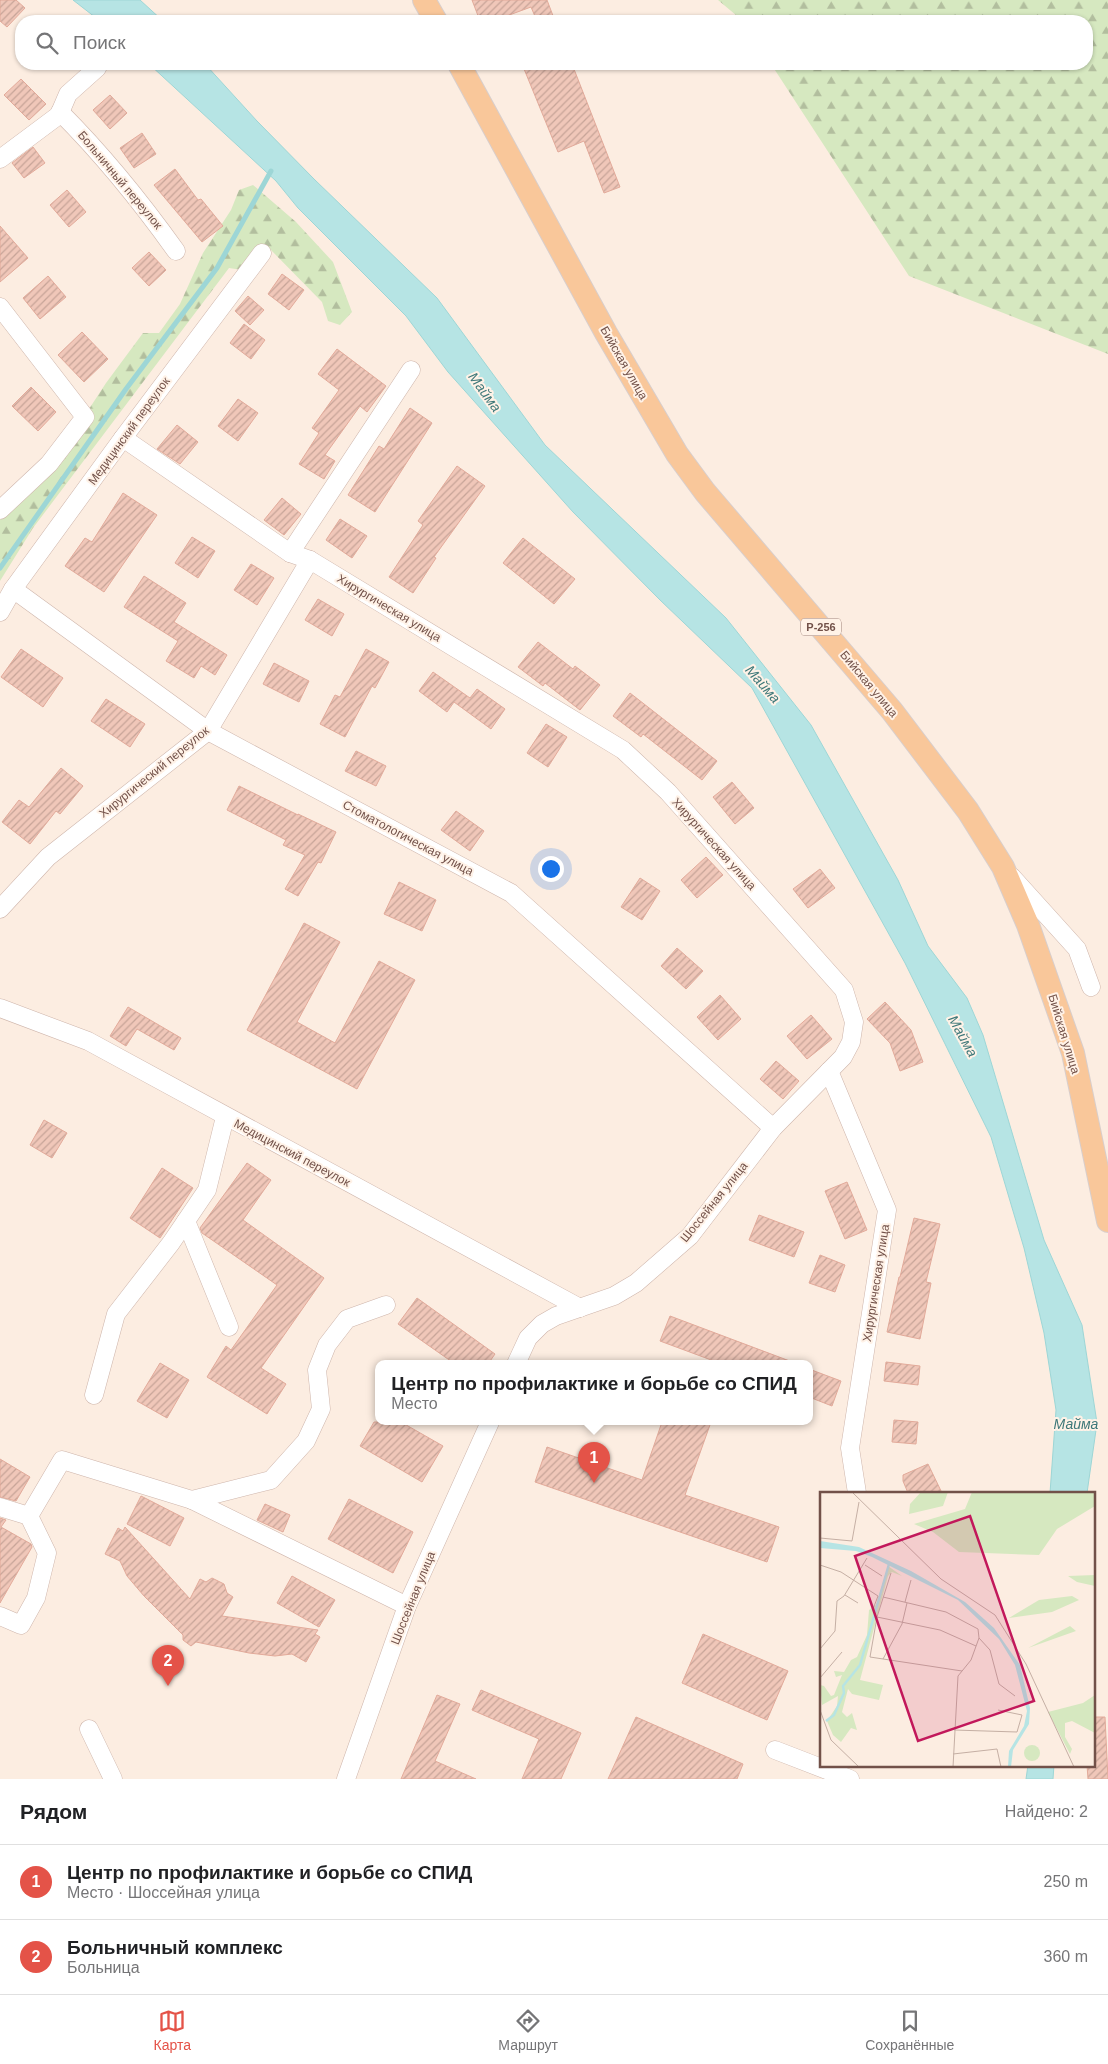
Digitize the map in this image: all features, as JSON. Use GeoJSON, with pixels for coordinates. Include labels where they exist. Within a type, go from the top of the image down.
{"type":"FeatureCollection","features":[{"type":"Feature","properties":{"kind":"main road"},"geometry":{"type":"LineString","coordinates":[[424,0],[433,15]]}},
{"type":"Feature","properties":{"kind":"main road","name":"Бийская улица"},"geometry":{"type":"LineString","coordinates":[[462,70],[606,333],[677,454],[705,492],[892,711],[968,811],[1003,867],[1028,925],[1073,1053],[1108,1221]]}},
{"type":"Feature","properties":{"kind":"street"},"geometry":{"type":"LineString","coordinates":[[0,159],[60,112],[68,94],[95,70]]}},
{"type":"Feature","properties":{"kind":"street","name":"Больничный переулок"},"geometry":{"type":"LineString","coordinates":[[60,112],[89,141],[148,211],[176,252]]}},
{"type":"Feature","properties":{"kind":"street","name":"Медицинский переулок"},"geometry":{"type":"LineString","coordinates":[[0,612],[13,589],[123,438],[262,253]]}},
{"type":"Feature","properties":{"kind":"street"},"geometry":{"type":"LineString","coordinates":[[0,307],[85,417],[49,464],[0,510]]}},
{"type":"Feature","properties":{"kind":"street"},"geometry":{"type":"LineString","coordinates":[[290,554],[411,370]]}},
{"type":"Feature","properties":{"kind":"street","name":"Хирургическая улица"},"geometry":{"type":"LineString","coordinates":[[123,438],[290,554],[310,560],[622,750],[668,792],[844,990],[854,1022],[851,1042],[843,1057],[829,1071],[887,1210],[850,1448],[857,1492]]}},
{"type":"Feature","properties":{"kind":"street","name":"Хирургический переулок"},"geometry":{"type":"LineString","coordinates":[[0,909],[48,857],[208,731],[310,560]]}},
{"type":"Feature","properties":{"kind":"street","name":"Стоматологическая улица"},"geometry":{"type":"LineString","coordinates":[[13,589],[208,731],[511,892],[773,1128]]}},
{"type":"Feature","properties":{"kind":"street"},"geometry":{"type":"LineString","coordinates":[[1003,867],[1077,949],[1092,987]]}},
{"type":"Feature","properties":{"kind":"street","name":"Медицинский переулок"},"geometry":{"type":"LineString","coordinates":[[0,1008],[88,1041],[580,1308]]}},
{"type":"Feature","properties":{"kind":"street","name":"Шоссейная улица"},"geometry":{"type":"LineString","coordinates":[[518,1360],[528,1338],[542,1324],[556,1316],[614,1296],[636,1283],[690,1236],[773,1128],[829,1071]]}},
{"type":"Feature","properties":{"kind":"street"},"geometry":{"type":"LineString","coordinates":[[94,1395],[116,1314],[208,1190],[225,1117]]}},
{"type":"Feature","properties":{"kind":"street"},"geometry":{"type":"LineString","coordinates":[[186,1221],[229,1327]]}},
{"type":"Feature","properties":{"kind":"street"},"geometry":{"type":"LineString","coordinates":[[192,1500],[271,1480],[306,1441],[322,1409],[317,1370],[327,1345],[347,1319],[386,1305]]}},
{"type":"Feature","properties":{"kind":"street","name":"Шоссейная улица"},"geometry":{"type":"LineString","coordinates":[[346,1779],[407,1606],[489,1425]]}},
{"type":"Feature","properties":{"kind":"street"},"geometry":{"type":"LineString","coordinates":[[29,1516],[62,1460],[192,1500],[407,1606]]}},
{"type":"Feature","properties":{"kind":"street"},"geometry":{"type":"LineString","coordinates":[[0,1507],[29,1516],[47,1553],[36,1598],[22,1625],[0,1616]]}},
{"type":"Feature","properties":{"kind":"street"},"geometry":{"type":"LineString","coordinates":[[89,1729],[113,1779]]}},
{"type":"Feature","properties":{"kind":"street"},"geometry":{"type":"LineString","coordinates":[[774,1750],[850,1779]]}},
{"type":"Feature","properties":{"kind":"green space"},"geometry":{"type":"Polygon","coordinates":[[[718,0],[1108,0],[1108,354],[909,276],[775,70],[1093,70],[1093,15],[736,15],[718,0]]]}},
{"type":"Feature","properties":{"kind":"green space"},"geometry":{"type":"Polygon","coordinates":[[[253,185],[296,222],[333,262],[352,312],[340,325],[328,321],[322,302],[270,249],[242,270],[229,268],[33,528],[0,581],[0,520],[38,487],[106,383],[143,333],[159,333],[180,304],[203,253],[231,210],[239,190],[253,185]]]}},
{"type":"Feature","properties":{"kind":"water"},"geometry":{"type":"Polygon","coordinates":[[[73,0],[140,0],[156,15],[92,15],[73,0]]]}},
{"type":"Feature","properties":{"kind":"water","name":"Майма"},"geometry":{"type":"Polygon","coordinates":[[[156,70],[210,70],[314,179],[437,298],[545,445],[726,618],[811,725],[898,880],[928,946],[967,998],[983,1035],[1044,1240],[1082,1325],[1097,1423],[1087,1492],[1050,1492],[1056,1410],[1044,1333],[1024,1248],[991,1137],[905,963],[752,688],[660,600],[573,512],[448,372],[406,316],[298,208],[276,181],[156,70]]]}},
{"type":"Feature","properties":{"kind":"water"},"geometry":{"type":"Polygon","coordinates":[[[1028,1766],[1054,1766],[1053,1779],[1026,1779],[1028,1766]]]}},
{"type":"Feature","properties":{"kind":"building"},"geometry":{"type":"Polygon","coordinates":[[[0,0],[16,0],[25,8],[18,15],[15,15],[15,19],[7,27],[0,21],[0,0]]]}},
{"type":"Feature","properties":{"kind":"building"},"geometry":{"type":"Polygon","coordinates":[[[472,0],[547,0],[553,15],[534,15],[531,7],[509,15],[478,15],[472,0]]]}},
{"type":"Feature","properties":{"kind":"building"},"geometry":{"type":"Polygon","coordinates":[[[524,70],[574,70],[620,187],[604,193],[584,141],[558,152],[524,70]]]}},
{"type":"Feature","properties":{"kind":"building"},"geometry":{"type":"Polygon","coordinates":[[[21,79],[46,104],[29,120],[4,95],[21,79]]]}},
{"type":"Feature","properties":{"kind":"building"},"geometry":{"type":"Polygon","coordinates":[[[110,95],[127,113],[110,129],[93,110],[110,95]]]}},
{"type":"Feature","properties":{"kind":"building"},"geometry":{"type":"Polygon","coordinates":[[[142,133],[156,154],[134,168],[120,148],[142,133]]]}},
{"type":"Feature","properties":{"kind":"building"},"geometry":{"type":"Polygon","coordinates":[[[33,147],[45,163],[24,178],[12,163],[33,147]]]}},
{"type":"Feature","properties":{"kind":"building"},"geometry":{"type":"Polygon","coordinates":[[[175,169],[198,200],[201,199],[223,226],[202,242],[154,185],[175,169]]]}},
{"type":"Feature","properties":{"kind":"building"},"geometry":{"type":"Polygon","coordinates":[[[67,190],[86,212],[69,227],[50,205],[67,190]]]}},
{"type":"Feature","properties":{"kind":"building"},"geometry":{"type":"Polygon","coordinates":[[[0,226],[28,258],[0,282],[0,226]]]}},
{"type":"Feature","properties":{"kind":"building"},"geometry":{"type":"Polygon","coordinates":[[[149,252],[166,270],[149,286],[132,268],[149,252]]]}},
{"type":"Feature","properties":{"kind":"building"},"geometry":{"type":"Polygon","coordinates":[[[282,274],[304,290],[289,310],[268,294],[282,274]]]}},
{"type":"Feature","properties":{"kind":"building"},"geometry":{"type":"Polygon","coordinates":[[[48,276],[66,297],[40,319],[23,298],[48,276]]]}},
{"type":"Feature","properties":{"kind":"building"},"geometry":{"type":"Polygon","coordinates":[[[248,296],[264,310],[250,325],[235,311],[248,296]]]}},
{"type":"Feature","properties":{"kind":"building"},"geometry":{"type":"Polygon","coordinates":[[[244,324],[265,340],[251,359],[230,343],[244,324]]]}},
{"type":"Feature","properties":{"kind":"building"},"geometry":{"type":"Polygon","coordinates":[[[82,332],[108,359],[84,382],[58,355],[82,332]]]}},
{"type":"Feature","properties":{"kind":"building"},"geometry":{"type":"Polygon","coordinates":[[[337,349],[386,386],[367,412],[360,406],[325,455],[335,461],[324,479],[299,464],[319,433],[312,428],[339,390],[318,374],[337,349]]]}},
{"type":"Feature","properties":{"kind":"building"},"geometry":{"type":"Polygon","coordinates":[[[31,387],[56,412],[38,431],[12,406],[31,387]]]}},
{"type":"Feature","properties":{"kind":"building"},"geometry":{"type":"Polygon","coordinates":[[[238,399],[258,413],[238,441],[218,426],[238,399]]]}},
{"type":"Feature","properties":{"kind":"building"},"geometry":{"type":"Polygon","coordinates":[[[410,408],[432,423],[375,512],[348,495],[379,446],[384,449],[410,408]]]}},
{"type":"Feature","properties":{"kind":"building"},"geometry":{"type":"Polygon","coordinates":[[[177,425],[198,442],[180,464],[157,449],[177,425]]]}},
{"type":"Feature","properties":{"kind":"building"},"geometry":{"type":"Polygon","coordinates":[[[457,466],[485,486],[434,557],[436,558],[413,593],[389,577],[423,525],[418,521],[457,466]]]}},
{"type":"Feature","properties":{"kind":"building"},"geometry":{"type":"Polygon","coordinates":[[[123,493],[157,515],[104,592],[65,566],[85,538],[92,542],[123,493]]]}},
{"type":"Feature","properties":{"kind":"building"},"geometry":{"type":"Polygon","coordinates":[[[282,498],[301,514],[284,535],[264,520],[282,498]]]}},
{"type":"Feature","properties":{"kind":"building"},"geometry":{"type":"Polygon","coordinates":[[[340,519],[367,536],[352,558],[326,540],[340,519]]]}},
{"type":"Feature","properties":{"kind":"building"},"geometry":{"type":"Polygon","coordinates":[[[192,537],[215,551],[198,578],[175,563],[192,537]]]}},
{"type":"Feature","properties":{"kind":"building"},"geometry":{"type":"Polygon","coordinates":[[[523,538],[575,579],[554,604],[503,563],[523,538]]]}},
{"type":"Feature","properties":{"kind":"building"},"geometry":{"type":"Polygon","coordinates":[[[251,564],[274,578],[257,605],[234,590],[251,564]]]}},
{"type":"Feature","properties":{"kind":"building"},"geometry":{"type":"Polygon","coordinates":[[[144,576],[186,603],[174,622],[227,655],[215,675],[201,666],[194,678],[166,661],[178,641],[124,607],[144,576]]]}},
{"type":"Feature","properties":{"kind":"building"},"geometry":{"type":"Polygon","coordinates":[[[318,599],[344,614],[332,636],[305,620],[318,599]]]}},
{"type":"Feature","properties":{"kind":"building"},"geometry":{"type":"Polygon","coordinates":[[[538,642],[573,669],[575,666],[600,685],[580,710],[545,683],[543,686],[518,667],[538,642]]]}},
{"type":"Feature","properties":{"kind":"building"},"geometry":{"type":"Polygon","coordinates":[[[21,649],[63,678],[43,707],[1,677],[21,649]]]}},
{"type":"Feature","properties":{"kind":"building"},"geometry":{"type":"Polygon","coordinates":[[[366,649],[389,662],[375,688],[372,686],[345,737],[320,724],[335,695],[340,697],[366,649]]]}},
{"type":"Feature","properties":{"kind":"building"},"geometry":{"type":"Polygon","coordinates":[[[274,663],[309,681],[299,702],[263,684],[274,663]]]}},
{"type":"Feature","properties":{"kind":"building"},"geometry":{"type":"Polygon","coordinates":[[[433,672],[470,698],[477,689],[505,709],[491,729],[454,702],[447,712],[419,691],[433,672]]]}},
{"type":"Feature","properties":{"kind":"building"},"geometry":{"type":"Polygon","coordinates":[[[630,693],[717,761],[702,780],[643,734],[641,737],[613,716],[630,693]]]}},
{"type":"Feature","properties":{"kind":"building"},"geometry":{"type":"Polygon","coordinates":[[[106,699],[145,724],[130,747],[91,721],[106,699]]]}},
{"type":"Feature","properties":{"kind":"building"},"geometry":{"type":"Polygon","coordinates":[[[546,724],[567,737],[548,767],[527,753],[546,724]]]}},
{"type":"Feature","properties":{"kind":"building"},"geometry":{"type":"Polygon","coordinates":[[[356,751],[386,766],[376,786],[345,771],[356,751]]]}},
{"type":"Feature","properties":{"kind":"building"},"geometry":{"type":"Polygon","coordinates":[[[61,768],[83,786],[60,814],[56,811],[30,844],[2,822],[19,800],[29,807],[61,768]]]}},
{"type":"Feature","properties":{"kind":"building"},"geometry":{"type":"Polygon","coordinates":[[[732,782],[754,808],[735,824],[713,797],[732,782]]]}},
{"type":"Feature","properties":{"kind":"building"},"geometry":{"type":"Polygon","coordinates":[[[239,786],[336,832],[321,863],[318,862],[298,896],[285,889],[305,855],[283,845],[286,840],[227,810],[239,786]]]}},
{"type":"Feature","properties":{"kind":"building"},"geometry":{"type":"Polygon","coordinates":[[[456,811],[484,831],[470,851],[441,830],[456,811]]]}},
{"type":"Feature","properties":{"kind":"building"},"geometry":{"type":"Polygon","coordinates":[[[706,857],[723,875],[697,898],[681,880],[706,857]]]}},
{"type":"Feature","properties":{"kind":"building"},"geometry":{"type":"Polygon","coordinates":[[[820,869],[835,888],[808,908],[793,889],[820,869]]]}},
{"type":"Feature","properties":{"kind":"building"},"geometry":{"type":"Polygon","coordinates":[[[640,878],[660,891],[642,920],[621,907],[640,878]]]}},
{"type":"Feature","properties":{"kind":"building"},"geometry":{"type":"Polygon","coordinates":[[[399,882],[436,900],[422,931],[384,914],[399,882]]]}},
{"type":"Feature","properties":{"kind":"building"},"geometry":{"type":"Polygon","coordinates":[[[304,923],[340,942],[297,1022],[335,1043],[379,961],[415,980],[357,1089],[247,1030],[304,923]]]}},
{"type":"Feature","properties":{"kind":"building"},"geometry":{"type":"Polygon","coordinates":[[[677,948],[703,971],[686,989],[661,966],[677,948]]]}},
{"type":"Feature","properties":{"kind":"building"},"geometry":{"type":"Polygon","coordinates":[[[720,995],[741,1019],[718,1040],[697,1017],[720,995]]]}},
{"type":"Feature","properties":{"kind":"building"},"geometry":{"type":"Polygon","coordinates":[[[885,1002],[911,1030],[923,1062],[900,1071],[890,1043],[867,1019],[885,1002]]]}},
{"type":"Feature","properties":{"kind":"building"},"geometry":{"type":"Polygon","coordinates":[[[128,1007],[181,1038],[174,1050],[137,1029],[126,1046],[110,1036],[128,1007]]]}},
{"type":"Feature","properties":{"kind":"building"},"geometry":{"type":"Polygon","coordinates":[[[811,1015],[832,1039],[807,1059],[787,1036],[811,1015]]]}},
{"type":"Feature","properties":{"kind":"building"},"geometry":{"type":"Polygon","coordinates":[[[776,1061],[799,1081],[783,1099],[760,1079],[776,1061]]]}},
{"type":"Feature","properties":{"kind":"building"},"geometry":{"type":"Polygon","coordinates":[[[44,1120],[67,1133],[52,1158],[30,1145],[44,1120]]]}},
{"type":"Feature","properties":{"kind":"building"},"geometry":{"type":"Polygon","coordinates":[[[247,1163],[271,1180],[243,1220],[324,1278],[261,1368],[286,1384],[267,1414],[207,1377],[226,1346],[231,1350],[277,1285],[202,1233],[200,1228],[247,1163]]]}},
{"type":"Feature","properties":{"kind":"building"},"geometry":{"type":"Polygon","coordinates":[[[162,1168],[193,1188],[160,1238],[130,1218],[162,1168]]]}},
{"type":"Feature","properties":{"kind":"building"},"geometry":{"type":"Polygon","coordinates":[[[847,1182],[867,1230],[845,1239],[825,1191],[847,1182]]]}},
{"type":"Feature","properties":{"kind":"building"},"geometry":{"type":"Polygon","coordinates":[[[759,1215],[804,1232],[794,1257],[749,1240],[759,1215]]]}},
{"type":"Feature","properties":{"kind":"building"},"geometry":{"type":"Polygon","coordinates":[[[914,1218],[940,1224],[926,1282],[931,1283],[920,1339],[887,1332],[914,1218]]]}},
{"type":"Feature","properties":{"kind":"building"},"geometry":{"type":"Polygon","coordinates":[[[820,1255],[845,1265],[835,1292],[809,1283],[820,1255]]]}},
{"type":"Feature","properties":{"kind":"building"},"geometry":{"type":"Polygon","coordinates":[[[417,1298],[495,1354],[491,1360],[449,1360],[398,1324],[417,1298]]]}},
{"type":"Feature","properties":{"kind":"building"},"geometry":{"type":"Polygon","coordinates":[[[670,1316],[787,1360],[711,1360],[660,1341],[670,1316]]]}},
{"type":"Feature","properties":{"kind":"building"},"geometry":{"type":"Polygon","coordinates":[[[886,1362],[920,1366],[918,1385],[884,1381],[886,1362]]]}},
{"type":"Feature","properties":{"kind":"building"},"geometry":{"type":"Polygon","coordinates":[[[160,1363],[189,1380],[167,1418],[137,1401],[160,1363]]]}},
{"type":"Feature","properties":{"kind":"building"},"geometry":{"type":"Polygon","coordinates":[[[813,1370],[841,1381],[832,1406],[813,1399],[813,1370]]]}},
{"type":"Feature","properties":{"kind":"building"},"geometry":{"type":"Polygon","coordinates":[[[894,1420],[918,1422],[916,1444],[892,1442],[894,1420]]]}},
{"type":"Feature","properties":{"kind":"building"},"geometry":{"type":"Polygon","coordinates":[[[375,1422],[375,1425],[406,1425],[443,1446],[422,1482],[360,1446],[375,1422]]]}},
{"type":"Feature","properties":{"kind":"building"},"geometry":{"type":"Polygon","coordinates":[[[661,1425],[710,1425],[685,1495],[779,1527],[767,1562],[535,1482],[547,1447],[642,1480],[661,1425]]]}},
{"type":"Feature","properties":{"kind":"building"},"geometry":{"type":"Polygon","coordinates":[[[0,1459],[30,1477],[16,1501],[0,1497],[0,1459]]]}},
{"type":"Feature","properties":{"kind":"building"},"geometry":{"type":"Polygon","coordinates":[[[928,1464],[942,1492],[908,1492],[903,1481],[903,1475],[928,1464]]]}},
{"type":"Feature","properties":{"kind":"building"},"geometry":{"type":"Polygon","coordinates":[[[141,1496],[184,1518],[170,1546],[127,1524],[141,1496]]]}},
{"type":"Feature","properties":{"kind":"building"},"geometry":{"type":"Polygon","coordinates":[[[349,1499],[413,1532],[393,1573],[328,1539],[349,1499]]]}},
{"type":"Feature","properties":{"kind":"building"},"geometry":{"type":"Polygon","coordinates":[[[265,1504],[290,1515],[283,1532],[257,1520],[265,1504]]]}},
{"type":"Feature","properties":{"kind":"building"},"geometry":{"type":"Polygon","coordinates":[[[0,1518],[6,1520],[1,1527],[31,1544],[32,1547],[0,1603],[0,1518]]]}},
{"type":"Feature","properties":{"kind":"building"},"geometry":{"type":"Polygon","coordinates":[[[125,1527],[190,1599],[200,1579],[206,1582],[212,1578],[224,1584],[227,1593],[233,1597],[222,1616],[318,1630],[315,1634],[320,1637],[306,1662],[292,1654],[275,1656],[249,1653],[196,1642],[191,1646],[183,1640],[183,1635],[127,1576],[120,1561],[105,1554],[118,1528],[123,1531],[125,1527]]]}},
{"type":"Feature","properties":{"kind":"building"},"geometry":{"type":"Polygon","coordinates":[[[292,1576],[335,1600],[319,1627],[277,1603],[292,1576]]]}},
{"type":"Feature","properties":{"kind":"building"},"geometry":{"type":"Polygon","coordinates":[[[703,1634],[788,1671],[767,1720],[682,1683],[703,1634]]]}},
{"type":"Feature","properties":{"kind":"building"},"geometry":{"type":"Polygon","coordinates":[[[481,1690],[581,1733],[561,1779],[522,1779],[539,1739],[472,1710],[481,1690]]]}},
{"type":"Feature","properties":{"kind":"building"},"geometry":{"type":"Polygon","coordinates":[[[437,1695],[460,1704],[435,1761],[476,1779],[401,1779],[437,1695]]]}},
{"type":"Feature","properties":{"kind":"building"},"geometry":{"type":"Polygon","coordinates":[[[636,1717],[743,1764],[737,1779],[608,1779],[636,1717]]]}},
{"type":"Feature","properties":{"kind":"building"},"geometry":{"type":"Polygon","coordinates":[[[1096,1717],[1105,1717],[1108,1779],[1088,1779],[1087,1766],[1096,1766],[1096,1717]]]}},
{"type":"Feature","properties":{"kind":"waterway"},"geometry":{"type":"LineString","coordinates":[[0,568],[126,389],[217,268],[271,171]]}},
{"type":"Feature","properties":{"kind":"place","name":"Центр по профилактике и борьбе со СПИД"},"geometry":{"type":"Point","coordinates":[594,1483]}},
{"type":"Feature","properties":{"kind":"place","name":"Больничный комплекс"},"geometry":{"type":"Point","coordinates":[168,1686]}}]}
